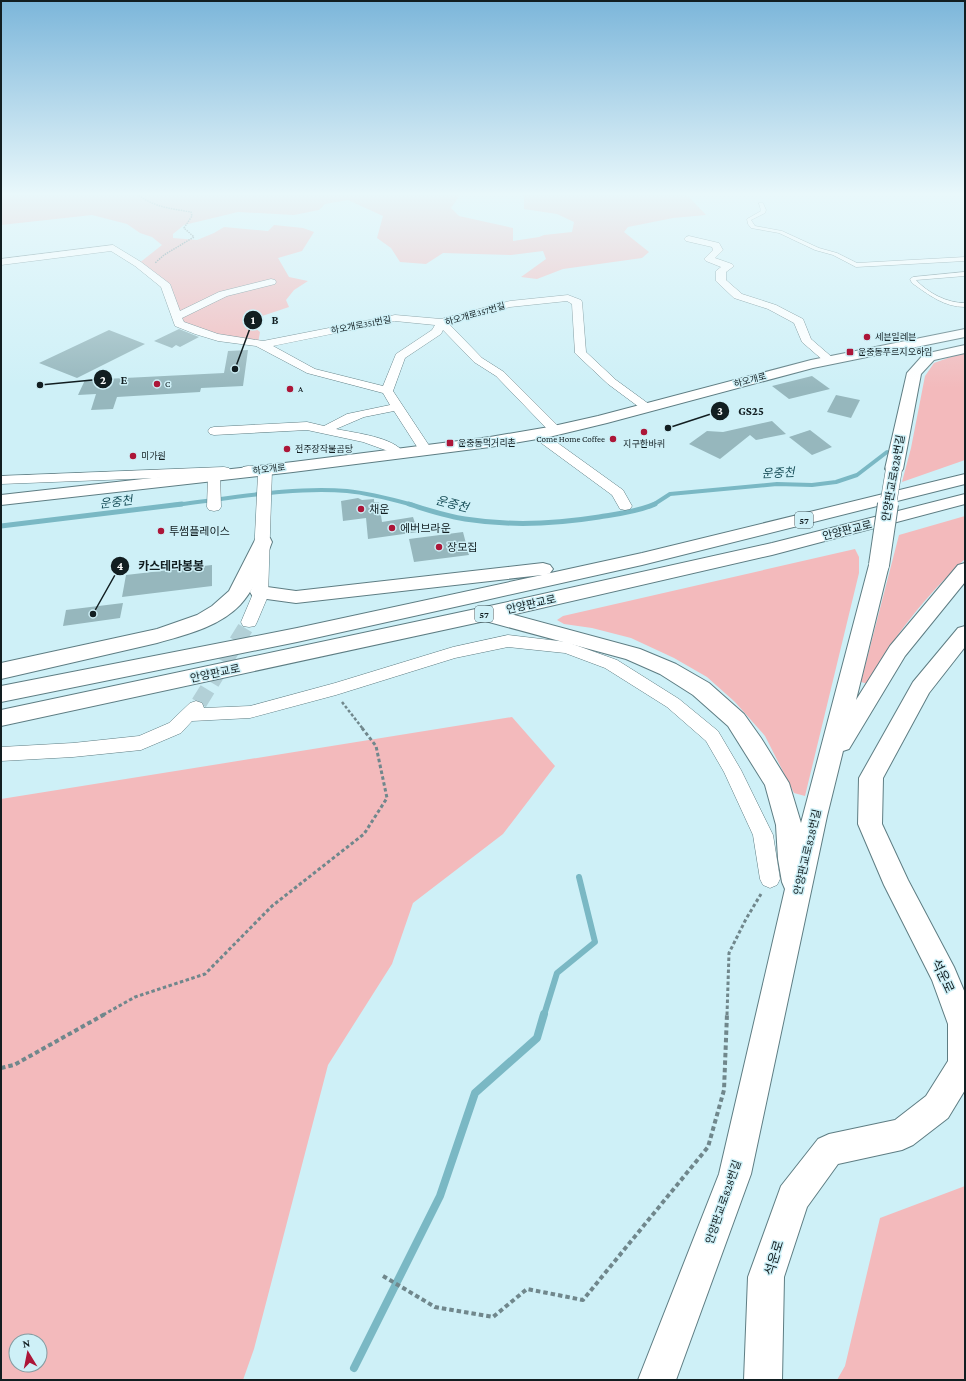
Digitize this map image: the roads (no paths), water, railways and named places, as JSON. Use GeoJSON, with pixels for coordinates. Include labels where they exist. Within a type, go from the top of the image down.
{"type":"FeatureCollection","features":[{"type":"Feature","properties":{"kind":"street","name":"하오개로351번길"},"geometry":{"type":"LineString","coordinates":[[1,262],[21,259]]}},
{"type":"Feature","properties":{"kind":"street","name":"하오개로351번길"},"geometry":{"type":"LineString","coordinates":[[131,259],[166,286],[179,324],[196,332],[227,340],[258,343],[311,371],[387,391]]}},
{"type":"Feature","properties":{"kind":"street"},"geometry":{"type":"LineString","coordinates":[[710,259],[729,266],[721,271],[721,281],[738,296],[772,307],[799,321],[806,340],[829,360]]}},
{"type":"Feature","properties":{"kind":"street"},"geometry":{"type":"LineString","coordinates":[[177,317],[223,294],[271,282]]}},
{"type":"Feature","properties":{"kind":"street","name":"하오개로357번길"},"geometry":{"type":"LineString","coordinates":[[555,430],[500,374],[478,360],[441,322],[510,304],[568,298],[577,302],[581,352],[612,382],[648,407]]}},
{"type":"Feature","properties":{"kind":"street","name":"하오개로351번길"},"geometry":{"type":"LineString","coordinates":[[262,345],[395,318],[441,322]]}},
{"type":"Feature","properties":{"kind":"street"},"geometry":{"type":"LineString","coordinates":[[426,450],[387,391],[400,356],[437,332],[441,322]]}},
{"type":"Feature","properties":{"kind":"street","name":"하오개로"},"geometry":{"type":"LineString","coordinates":[[8,500],[426,450],[490,442],[537,434],[829,360],[965,333]]}},
{"type":"Feature","properties":{"kind":"street","name":"안양판교로828번길"},"geometry":{"type":"LineString","coordinates":[[657,1380],[735,1174],[815,816],[879,565],[894,469],[914,373],[929,357],[965,349]]}},
{"type":"Feature","properties":{"kind":"street"},"geometry":{"type":"LineString","coordinates":[[326,430],[342,419],[398,407]]}},
{"type":"Feature","properties":{"kind":"street"},"geometry":{"type":"LineString","coordinates":[[214,431],[307,426],[385,445],[393,448],[398,453]]}},
{"type":"Feature","properties":{"kind":"street"},"geometry":{"type":"LineString","coordinates":[[537,434],[618,493],[625,506]]}},
{"type":"Feature","properties":{"kind":"street"},"geometry":{"type":"LineString","coordinates":[[1,480],[265,470],[260,596],[249,622]]}},
{"type":"Feature","properties":{"kind":"street"},"geometry":{"type":"LineString","coordinates":[[214,476],[214,501]]}},
{"type":"Feature","properties":{"kind":"street"},"geometry":{"type":"LineString","coordinates":[[8,500],[20,480]]}},
{"type":"Feature","properties":{"kind":"street","name":"안양판교로"},"geometry":{"type":"LineString","coordinates":[[1,694],[296,635],[642,559],[965,480]]}},
{"type":"Feature","properties":{"kind":"street","name":"안양판교로"},"geometry":{"type":"LineString","coordinates":[[1,718],[485,614],[772,549],[965,499]]}},
{"type":"Feature","properties":{"kind":"street"},"geometry":{"type":"LineString","coordinates":[[1,671],[154,636],[185,628],[206,620],[232,600],[251,570],[263,542]]}},
{"type":"Feature","properties":{"kind":"street"},"geometry":{"type":"LineString","coordinates":[[260,592],[296,597],[468,576],[642,559]]}},
{"type":"Feature","properties":{"kind":"street"},"geometry":{"type":"LineString","coordinates":[[830,761],[897,651],[965,569]]}},
{"type":"Feature","properties":{"kind":"street"},"geometry":{"type":"LineString","coordinates":[[485,614],[633,654],[668,669],[707,694],[736,720],[754,744],[777,783],[789,825],[791,859],[797,897]]}},
{"type":"Feature","properties":{"kind":"street","name":"석운로"},"geometry":{"type":"LineString","coordinates":[[763,1380],[766,1277],[793,1198],[829,1150],[902,1134],[937,1107],[963,1065],[963,1024],[944,976],[897,885],[870,824],[871,778],[921,688],[965,633]]}},
{"type":"Feature","properties":{"kind":"street"},"geometry":{"type":"LineString","coordinates":[[1,754],[141,744],[176,728],[194,709],[250,712],[336,689],[453,653],[508,641],[567,648],[611,664],[673,703],[712,736],[732,770],[763,835],[770,879]]}},
{"type":"Feature","properties":{"kind":"lane"},"geometry":{"type":"LineString","coordinates":[[846,259],[856,264],[964,260]]}},
{"type":"Feature","properties":{"kind":"lane"},"geometry":{"type":"LineString","coordinates":[[965,274],[913,279],[914,282],[942,302],[955,306],[965,305]]}},
{"type":"Feature","properties":{"kind":"waterway","name":"운중천"},"geometry":{"type":"LineString","coordinates":[[654,504],[670,494],[777,484],[812,485],[836,482],[857,475],[887,452]]}},
{"type":"Feature","properties":{"kind":"waterway","name":"운중천"},"geometry":{"type":"LineString","coordinates":[[173,505],[305,490],[364,493],[413,505]]}},
{"type":"Feature","properties":{"kind":"waterway","name":"운중천"},"geometry":{"type":"LineString","coordinates":[[1,526],[182,504]]}},
{"type":"Feature","properties":{"kind":"waterway","name":"운중천"},"geometry":{"type":"LineString","coordinates":[[409,504],[458,518],[498,523],[549,523],[627,512],[654,504]]}},
{"type":"Feature","properties":{"kind":"waterway"},"geometry":{"type":"LineString","coordinates":[[544,1015],[557,973],[595,942],[579,877]]}},
{"type":"Feature","properties":{"kind":"waterway"},"geometry":{"type":"LineString","coordinates":[[354,1368],[440,1196],[475,1093],[537,1038],[544,1014]]}},
{"type":"Feature","properties":{"kind":"tunnel"},"geometry":{"type":"LineString","coordinates":[[199,703],[249,622]]}},
{"type":"Feature","properties":{"kind":"place","name":"세븐일레븐"},"geometry":{"type":"Point","coordinates":[867,337]}},
{"type":"Feature","properties":{"kind":"place","name":"운중동푸르지오하임"},"geometry":{"type":"Point","coordinates":[850,352]}},
{"type":"Feature","properties":{"kind":"place","name":"B"},"geometry":{"type":"Point","coordinates":[235,369]}},
{"type":"Feature","properties":{"kind":"place","name":"C"},"geometry":{"type":"Point","coordinates":[157,384]}},
{"type":"Feature","properties":{"kind":"place","name":"E"},"geometry":{"type":"Point","coordinates":[40,385]}},
{"type":"Feature","properties":{"kind":"place","name":"A"},"geometry":{"type":"Point","coordinates":[290,389]}},
{"type":"Feature","properties":{"kind":"place","name":"GS25"},"geometry":{"type":"Point","coordinates":[668,428]}},
{"type":"Feature","properties":{"kind":"place","name":"지구한바퀴"},"geometry":{"type":"Point","coordinates":[644,432]}},
{"type":"Feature","properties":{"kind":"place","name":"Come Home Coffee"},"geometry":{"type":"Point","coordinates":[613,439]}},
{"type":"Feature","properties":{"kind":"place","name":"운중동먹거리촌"},"geometry":{"type":"Point","coordinates":[450,443]}},
{"type":"Feature","properties":{"kind":"place","name":"전주장작불곰탕"},"geometry":{"type":"Point","coordinates":[287,449]}},
{"type":"Feature","properties":{"kind":"place","name":"미가원"},"geometry":{"type":"Point","coordinates":[133,456]}},
{"type":"Feature","properties":{"kind":"place","name":"채운"},"geometry":{"type":"Point","coordinates":[361,509]}},
{"type":"Feature","properties":{"kind":"place","name":"에버브라운"},"geometry":{"type":"Point","coordinates":[392,528]}},
{"type":"Feature","properties":{"kind":"place","name":"투썸플레이스"},"geometry":{"type":"Point","coordinates":[161,531]}},
{"type":"Feature","properties":{"kind":"place","name":"장모집"},"geometry":{"type":"Point","coordinates":[439,547]}},
{"type":"Feature","properties":{"kind":"place","name":"카스테라봉봉"},"geometry":{"type":"Point","coordinates":[93,614]}}]}
